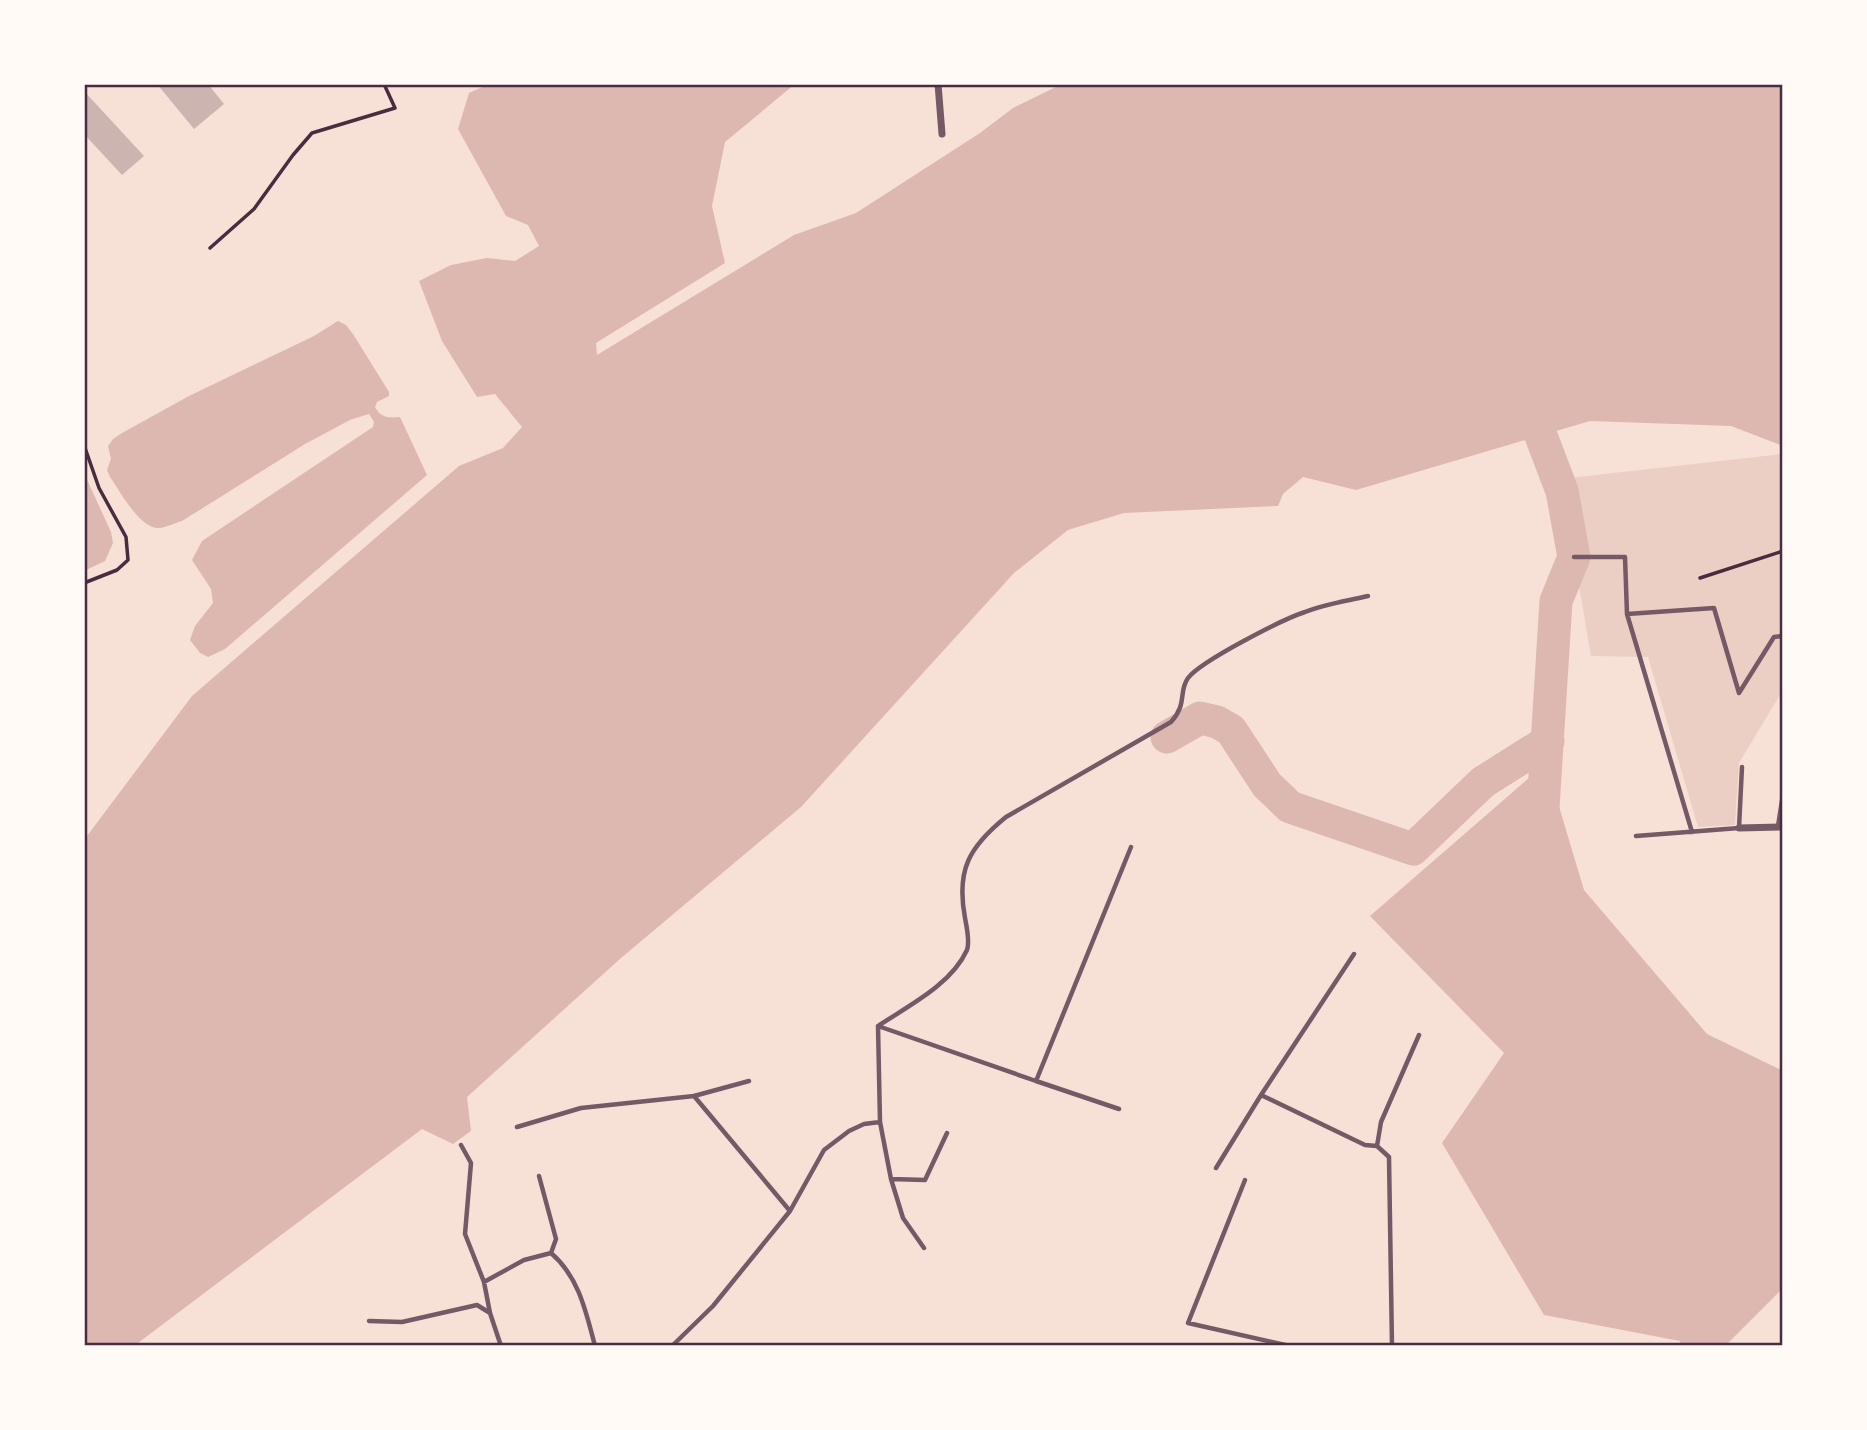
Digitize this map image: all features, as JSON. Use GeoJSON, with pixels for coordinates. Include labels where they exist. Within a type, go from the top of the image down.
{"type":"FeatureCollection","features":[{"type":"Feature","properties":{"kind":"street"},"geometry":{"type":"LineString","coordinates":[[938,84],[942,134]]}},
{"type":"Feature","properties":{"kind":"street"},"geometry":{"type":"LineString","coordinates":[[1739,828],[1780,827]]}},
{"type":"Feature","properties":{"kind":"lane"},"geometry":{"type":"LineString","coordinates":[[1574,557],[1625,557],[1627,614],[1692,832]]}},
{"type":"Feature","properties":{"kind":"lane"},"geometry":{"type":"LineString","coordinates":[[878,1026],[925,995],[947,977],[961,960],[968,946],[961,885],[967,865],[985,834],[1006,817],[1171,722],[1181,711],[1184,685],[1189,676],[1219,656],[1304,612],[1368,596]]}},
{"type":"Feature","properties":{"kind":"lane"},"geometry":{"type":"LineString","coordinates":[[1627,614],[1714,608],[1739,693],[1774,637],[1783,636]]}},
{"type":"Feature","properties":{"kind":"lane"},"geometry":{"type":"LineString","coordinates":[[1636,836],[1739,828],[1742,767]]}},
{"type":"Feature","properties":{"kind":"lane"},"geometry":{"type":"LineString","coordinates":[[1780,827],[1783,794]]}},
{"type":"Feature","properties":{"kind":"lane"},"geometry":{"type":"LineString","coordinates":[[1036,1081],[1131,847]]}},
{"type":"Feature","properties":{"kind":"lane"},"geometry":{"type":"LineString","coordinates":[[1216,1168],[1354,954]]}},
{"type":"Feature","properties":{"kind":"lane"},"geometry":{"type":"LineString","coordinates":[[878,1026],[1119,1109]]}},
{"type":"Feature","properties":{"kind":"lane"},"geometry":{"type":"LineString","coordinates":[[878,1026],[880,1122],[891,1179],[903,1218],[924,1248]]}},
{"type":"Feature","properties":{"kind":"lane"},"geometry":{"type":"LineString","coordinates":[[1377,1146],[1381,1122],[1419,1035]]}},
{"type":"Feature","properties":{"kind":"lane"},"geometry":{"type":"LineString","coordinates":[[517,1127],[581,1108],[694,1096],[749,1081]]}},
{"type":"Feature","properties":{"kind":"lane"},"geometry":{"type":"LineString","coordinates":[[1261,1095],[1365,1145],[1377,1146],[1389,1157],[1392,1346]]}},
{"type":"Feature","properties":{"kind":"lane"},"geometry":{"type":"LineString","coordinates":[[694,1096],[790,1211]]}},
{"type":"Feature","properties":{"kind":"lane"},"geometry":{"type":"LineString","coordinates":[[673,1346],[713,1306],[790,1211],[824,1150],[849,1131],[864,1124],[880,1122]]}},
{"type":"Feature","properties":{"kind":"lane"},"geometry":{"type":"LineString","coordinates":[[891,1179],[925,1180],[947,1133]]}},
{"type":"Feature","properties":{"kind":"lane"},"geometry":{"type":"LineString","coordinates":[[461,1145],[471,1163],[465,1234],[484,1282],[490,1313],[501,1346]]}},
{"type":"Feature","properties":{"kind":"lane"},"geometry":{"type":"LineString","coordinates":[[539,1176],[556,1239],[551,1253]]}},
{"type":"Feature","properties":{"kind":"lane"},"geometry":{"type":"LineString","coordinates":[[1245,1180],[1188,1322],[1290,1346]]}},
{"type":"Feature","properties":{"kind":"lane"},"geometry":{"type":"LineString","coordinates":[[484,1282],[523,1260],[551,1253]]}},
{"type":"Feature","properties":{"kind":"lane"},"geometry":{"type":"LineString","coordinates":[[551,1253],[564,1264],[576,1282],[595,1346]]}},
{"type":"Feature","properties":{"kind":"lane"},"geometry":{"type":"LineString","coordinates":[[369,1321],[402,1322],[477,1305],[490,1313]]}},
{"type":"Feature","properties":{"kind":"path"},"geometry":{"type":"LineString","coordinates":[[210,248],[254,209],[312,133],[396,108],[384,84]]}},
{"type":"Feature","properties":{"kind":"path"},"geometry":{"type":"LineString","coordinates":[[84,445],[99,488],[125,537],[128,560],[117,570],[84,583]]}},
{"type":"Feature","properties":{"kind":"path"},"geometry":{"type":"LineString","coordinates":[[1700,578],[1783,551]]}},
{"type":"Feature","properties":{"kind":"shaded area"},"geometry":{"type":"Polygon","coordinates":[[[489,84],[795,84],[725,142],[712,206],[725,263],[596,343],[597,355],[794,235],[856,213],[980,133],[1013,108],[1062,84],[1783,84],[1783,446],[1731,426],[1590,421],[1356,490],[1303,477],[1283,494],[1278,506],[1124,513],[1068,530],[1014,573],[801,807],[621,958],[467,1097],[471,1131],[453,1144],[422,1129],[134,1346],[84,1346],[84,840],[192,696],[459,466],[503,448],[522,427],[495,394],[477,397],[442,341],[419,281],[451,265],[487,258],[515,261],[539,246],[528,225],[506,216],[458,129],[469,93],[489,84]]]}},
{"type":"Feature","properties":{"kind":"shaded area"},"geometry":{"type":"Polygon","coordinates":[[[338,321],[346,325],[353,334],[389,392],[389,396],[377,402],[375,407],[385,416],[400,417],[427,475],[225,649],[208,657],[200,653],[190,640],[195,626],[213,603],[211,589],[192,560],[202,541],[373,427],[374,422],[369,414],[350,420],[305,444],[182,521],[160,528],[145,523],[138,516],[110,477],[107,470],[111,459],[108,446],[122,433],[189,396],[314,336],[338,321]]]}},
{"type":"Feature","properties":{"kind":"shaded area"},"geometry":{"type":"Polygon","coordinates":[[[1783,454],[1783,690],[1739,763],[1735,825],[1698,827],[1648,657],[1591,656],[1574,557],[1569,478],[1783,454]]]}},
{"type":"Feature","properties":{"kind":"shaded area"},"geometry":{"type":"Polygon","coordinates":[[[84,473],[111,532],[113,543],[105,561],[84,571],[84,473]]]}},
{"type":"Feature","properties":{"kind":"shaded area"},"geometry":{"type":"Polygon","coordinates":[[[1546,763],[1584,890],[1707,1034],[1783,1071],[1783,1288],[1725,1346],[1681,1346],[1680,1341],[1544,1315],[1442,1143],[1504,1053],[1370,916],[1546,763]]]}},
{"type":"Feature","properties":{"kind":"building"},"geometry":{"type":"Polygon","coordinates":[[[157,84],[208,84],[224,104],[194,129],[157,84]]]}},
{"type":"Feature","properties":{"kind":"building"},"geometry":{"type":"Polygon","coordinates":[[[84,91],[144,156],[122,175],[84,134],[84,91]]]}},
{"type":"Feature","properties":{"kind":"waterway"},"geometry":{"type":"LineString","coordinates":[[1525,394],[1562,491],[1574,557],[1556,601],[1543,808]]}},
{"type":"Feature","properties":{"kind":"waterway"},"geometry":{"type":"LineString","coordinates":[[1167,737],[1200,718],[1217,722],[1231,730],[1267,785],[1290,807],[1413,849],[1483,782],[1548,741]]}}]}
